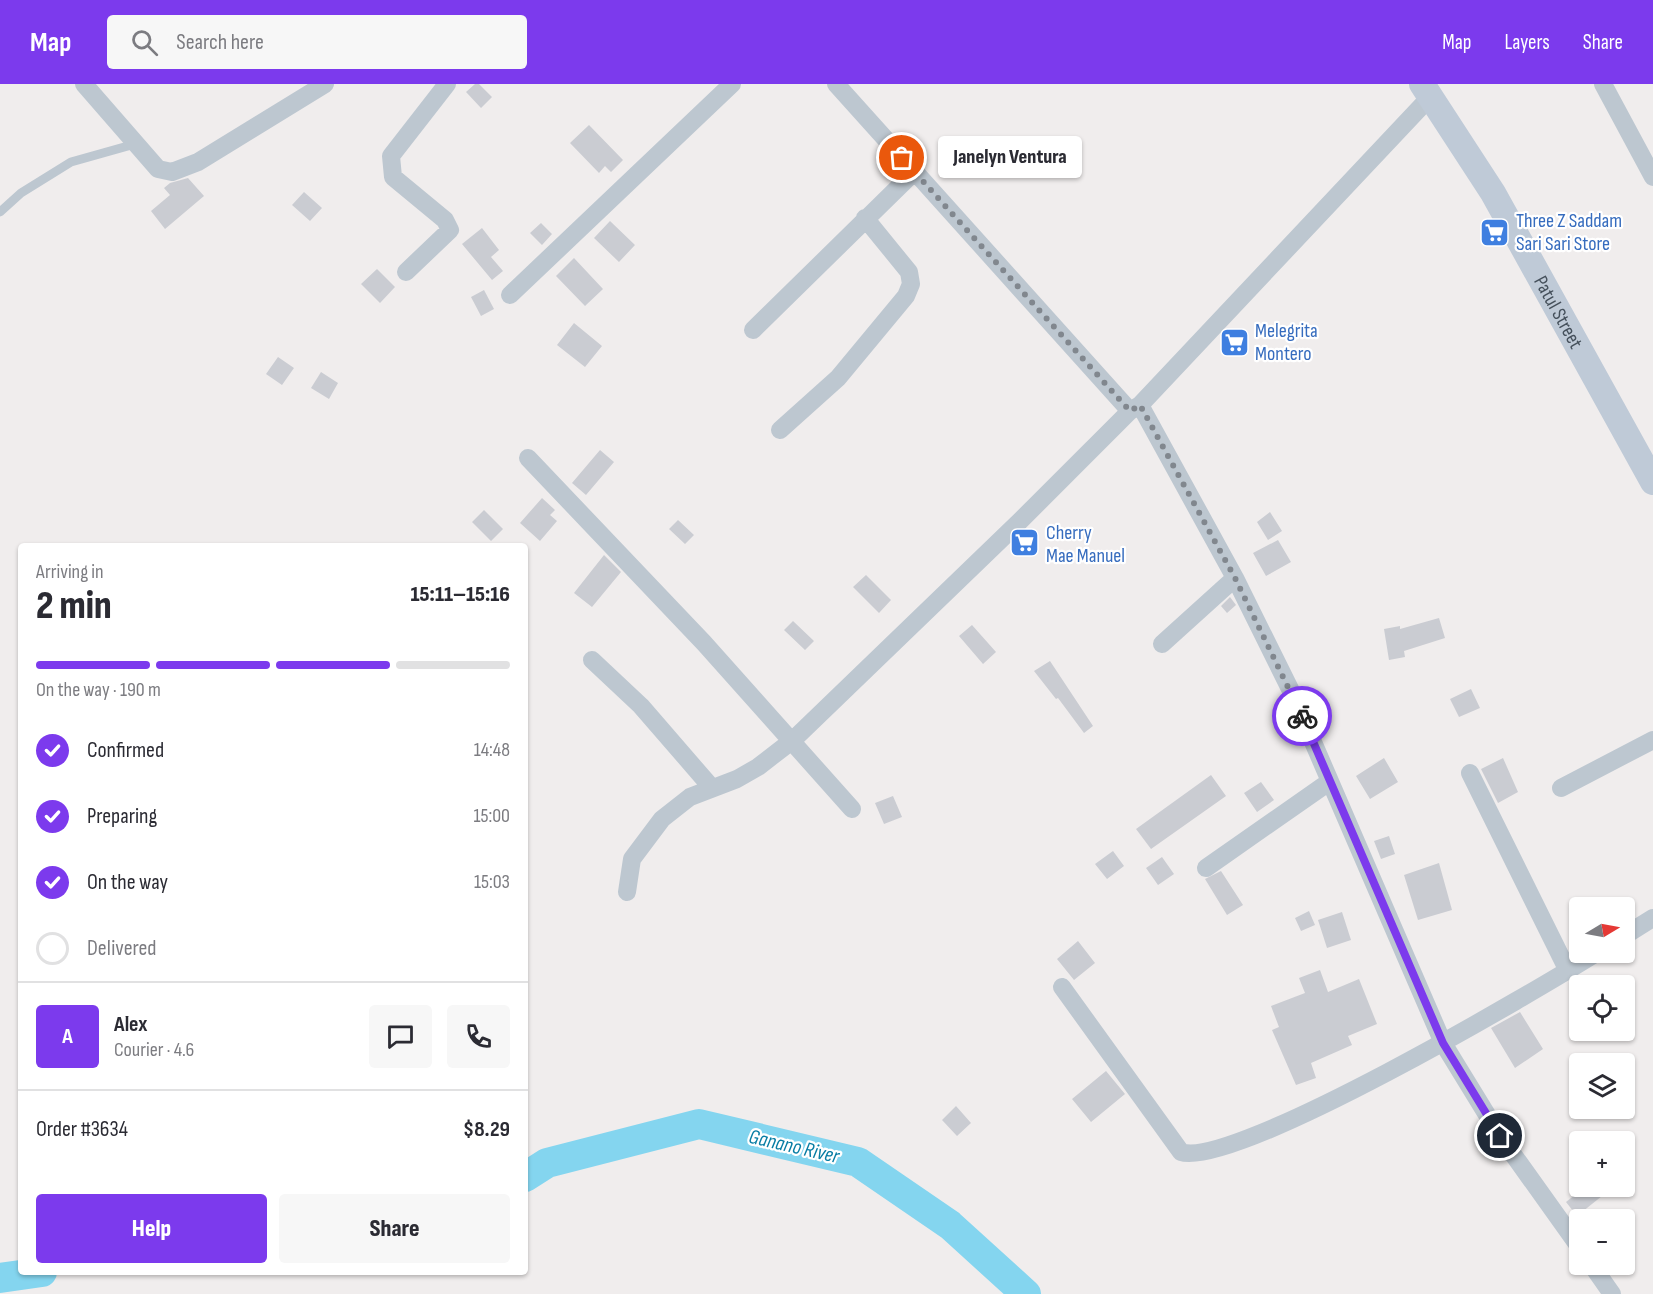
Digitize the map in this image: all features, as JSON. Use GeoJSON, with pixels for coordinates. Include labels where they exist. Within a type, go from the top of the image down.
{"type":"FeatureCollection","features":[{"type":"Feature","properties":{"kind":"main road","name":"Patul Street"},"geometry":{"type":"LineString","coordinates":[[1432,88],[1493,193],[1653,482]]}},
{"type":"Feature","properties":{"kind":"street"},"geometry":{"type":"LineString","coordinates":[[84,84],[116,118],[135,144],[158,169],[165,171],[180,170],[198,162],[320,85]]}},
{"type":"Feature","properties":{"kind":"street"},"geometry":{"type":"LineString","coordinates":[[406,272],[450,230],[445,220],[393,177],[391,156],[447,84]]}},
{"type":"Feature","properties":{"kind":"street"},"geometry":{"type":"LineString","coordinates":[[510,295],[732,84]]}},
{"type":"Feature","properties":{"kind":"street"},"geometry":{"type":"LineString","coordinates":[[836,84],[914,172],[1135,408],[1235,578],[1291,691],[1443,1043],[1500,1136],[1569,1233]]}},
{"type":"Feature","properties":{"kind":"street"},"geometry":{"type":"LineString","coordinates":[[1603,84],[1653,177]]}},
{"type":"Feature","properties":{"kind":"street"},"geometry":{"type":"LineString","coordinates":[[627,892],[632,859],[645,838],[662,819],[690,797],[758,767],[793,740],[1135,408],[1432,88]]}},
{"type":"Feature","properties":{"kind":"street"},"geometry":{"type":"LineString","coordinates":[[753,330],[914,172]]}},
{"type":"Feature","properties":{"kind":"street"},"geometry":{"type":"LineString","coordinates":[[780,430],[838,378],[906,296],[911,284],[909,272],[865,219]]}},
{"type":"Feature","properties":{"kind":"street"},"geometry":{"type":"LineString","coordinates":[[528,458],[793,740],[852,810]]}},
{"type":"Feature","properties":{"kind":"street"},"geometry":{"type":"LineString","coordinates":[[1162,644],[1235,578]]}},
{"type":"Feature","properties":{"kind":"street"},"geometry":{"type":"LineString","coordinates":[[592,660],[641,706],[712,788]]}},
{"type":"Feature","properties":{"kind":"street"},"geometry":{"type":"LineString","coordinates":[[1561,788],[1653,740]]}},
{"type":"Feature","properties":{"kind":"street"},"geometry":{"type":"LineString","coordinates":[[1470,773],[1568,971]]}},
{"type":"Feature","properties":{"kind":"street"},"geometry":{"type":"LineString","coordinates":[[1206,868],[1329,782]]}},
{"type":"Feature","properties":{"kind":"street"},"geometry":{"type":"LineString","coordinates":[[1635,929],[1653,918]]}},
{"type":"Feature","properties":{"kind":"street"},"geometry":{"type":"LineString","coordinates":[[1062,987],[1181,1152],[1190,1155],[1216,1150],[1334,1101],[1443,1043],[1581,963]]}},
{"type":"Feature","properties":{"kind":"street"},"geometry":{"type":"LineString","coordinates":[[1599,1275],[1612,1294]]}},
{"type":"Feature","properties":{"kind":"lane"},"geometry":{"type":"LineString","coordinates":[[0,212],[21,193],[71,162],[135,144]]}},
{"type":"Feature","properties":{"kind":"building"},"geometry":{"type":"Polygon","coordinates":[[[475,84],[479,84],[492,97],[481,108],[466,92],[475,84]]]}},
{"type":"Feature","properties":{"kind":"building"},"geometry":{"type":"Polygon","coordinates":[[[589,125],[623,160],[611,172],[605,166],[599,173],[570,143],[589,125]]]}},
{"type":"Feature","properties":{"kind":"building"},"geometry":{"type":"Polygon","coordinates":[[[188,178],[204,196],[165,229],[151,211],[170,195],[164,188],[170,183],[188,178]]]}},
{"type":"Feature","properties":{"kind":"building"},"geometry":{"type":"Polygon","coordinates":[[[304,192],[322,208],[310,221],[292,205],[304,192]]]}},
{"type":"Feature","properties":{"kind":"building"},"geometry":{"type":"Polygon","coordinates":[[[610,221],[635,245],[619,262],[594,238],[610,221]]]}},
{"type":"Feature","properties":{"kind":"building"},"geometry":{"type":"Polygon","coordinates":[[[541,223],[552,234],[542,245],[530,233],[541,223]]]}},
{"type":"Feature","properties":{"kind":"building"},"geometry":{"type":"Polygon","coordinates":[[[482,228],[499,250],[491,257],[503,271],[492,280],[462,244],[482,228]]]}},
{"type":"Feature","properties":{"kind":"building"},"geometry":{"type":"Polygon","coordinates":[[[574,258],[603,289],[585,306],[556,276],[574,258]]]}},
{"type":"Feature","properties":{"kind":"building"},"geometry":{"type":"Polygon","coordinates":[[[377,269],[395,287],[380,303],[361,284],[377,269]]]}},
{"type":"Feature","properties":{"kind":"building"},"geometry":{"type":"Polygon","coordinates":[[[484,290],[494,309],[481,316],[471,297],[484,290]]]}},
{"type":"Feature","properties":{"kind":"building"},"geometry":{"type":"Polygon","coordinates":[[[574,323],[602,346],[585,367],[557,345],[574,323]]]}},
{"type":"Feature","properties":{"kind":"building"},"geometry":{"type":"Polygon","coordinates":[[[278,357],[294,368],[282,385],[266,374],[278,357]]]}},
{"type":"Feature","properties":{"kind":"building"},"geometry":{"type":"Polygon","coordinates":[[[321,372],[338,383],[329,399],[311,388],[321,372]]]}},
{"type":"Feature","properties":{"kind":"building"},"geometry":{"type":"Polygon","coordinates":[[[600,450],[614,462],[586,495],[572,483],[600,450]]]}},
{"type":"Feature","properties":{"kind":"building"},"geometry":{"type":"Polygon","coordinates":[[[542,498],[555,510],[550,515],[557,521],[540,541],[520,523],[542,498]]]}},
{"type":"Feature","properties":{"kind":"building"},"geometry":{"type":"Polygon","coordinates":[[[484,510],[503,529],[491,541],[472,522],[484,510]]]}},
{"type":"Feature","properties":{"kind":"building"},"geometry":{"type":"Polygon","coordinates":[[[1270,512],[1282,531],[1268,540],[1257,522],[1270,512]]]}},
{"type":"Feature","properties":{"kind":"building"},"geometry":{"type":"Polygon","coordinates":[[[678,520],[694,535],[685,544],[669,529],[678,520]]]}},
{"type":"Feature","properties":{"kind":"building"},"geometry":{"type":"Polygon","coordinates":[[[1278,540],[1291,562],[1266,576],[1253,553],[1278,540]]]}},
{"type":"Feature","properties":{"kind":"building"},"geometry":{"type":"Polygon","coordinates":[[[604,555],[621,572],[592,607],[574,593],[604,555]]]}},
{"type":"Feature","properties":{"kind":"building"},"geometry":{"type":"Polygon","coordinates":[[[866,575],[891,600],[879,613],[853,587],[866,575]]]}},
{"type":"Feature","properties":{"kind":"building"},"geometry":{"type":"Polygon","coordinates":[[[1230,597],[1236,605],[1227,613],[1221,606],[1230,597]]]}},
{"type":"Feature","properties":{"kind":"building"},"geometry":{"type":"Polygon","coordinates":[[[1439,618],[1445,638],[1404,651],[1405,657],[1389,660],[1384,629],[1400,626],[1400,629],[1439,618]]]}},
{"type":"Feature","properties":{"kind":"building"},"geometry":{"type":"Polygon","coordinates":[[[793,621],[814,641],[805,650],[784,630],[793,621]]]}},
{"type":"Feature","properties":{"kind":"building"},"geometry":{"type":"Polygon","coordinates":[[[972,625],[996,652],[983,664],[959,636],[972,625]]]}},
{"type":"Feature","properties":{"kind":"building"},"geometry":{"type":"Polygon","coordinates":[[[1050,661],[1093,726],[1084,733],[1034,671],[1050,661]]]}},
{"type":"Feature","properties":{"kind":"building"},"geometry":{"type":"Polygon","coordinates":[[[1471,689],[1480,708],[1459,717],[1450,699],[1471,689]]]}},
{"type":"Feature","properties":{"kind":"building"},"geometry":{"type":"Polygon","coordinates":[[[1384,758],[1398,782],[1370,799],[1356,776],[1384,758]]]}},
{"type":"Feature","properties":{"kind":"building"},"geometry":{"type":"Polygon","coordinates":[[[1503,758],[1518,792],[1498,803],[1481,769],[1503,758]]]}},
{"type":"Feature","properties":{"kind":"building"},"geometry":{"type":"Polygon","coordinates":[[[1211,775],[1226,796],[1151,849],[1136,829],[1211,775]]]}},
{"type":"Feature","properties":{"kind":"building"},"geometry":{"type":"Polygon","coordinates":[[[1261,782],[1274,800],[1257,812],[1244,793],[1261,782]]]}},
{"type":"Feature","properties":{"kind":"building"},"geometry":{"type":"Polygon","coordinates":[[[893,796],[902,817],[884,824],[875,803],[893,796]]]}},
{"type":"Feature","properties":{"kind":"building"},"geometry":{"type":"Polygon","coordinates":[[[1389,836],[1395,854],[1381,859],[1374,841],[1389,836]]]}},
{"type":"Feature","properties":{"kind":"building"},"geometry":{"type":"Polygon","coordinates":[[[1113,851],[1124,866],[1107,879],[1095,864],[1113,851]]]}},
{"type":"Feature","properties":{"kind":"building"},"geometry":{"type":"Polygon","coordinates":[[[1162,857],[1174,874],[1158,885],[1146,868],[1162,857]]]}},
{"type":"Feature","properties":{"kind":"building"},"geometry":{"type":"Polygon","coordinates":[[[1439,863],[1452,910],[1418,920],[1404,875],[1439,863]]]}},
{"type":"Feature","properties":{"kind":"building"},"geometry":{"type":"Polygon","coordinates":[[[1221,871],[1243,905],[1227,915],[1205,879],[1221,871]]]}},
{"type":"Feature","properties":{"kind":"building"},"geometry":{"type":"Polygon","coordinates":[[[1309,911],[1315,925],[1301,931],[1295,918],[1309,911]]]}},
{"type":"Feature","properties":{"kind":"building"},"geometry":{"type":"Polygon","coordinates":[[[1342,912],[1351,940],[1327,948],[1318,920],[1342,912]]]}},
{"type":"Feature","properties":{"kind":"building"},"geometry":{"type":"Polygon","coordinates":[[[1078,941],[1095,963],[1074,980],[1057,959],[1078,941]]]}},
{"type":"Feature","properties":{"kind":"building"},"geometry":{"type":"Polygon","coordinates":[[[1320,970],[1328,992],[1359,979],[1377,1024],[1348,1036],[1352,1045],[1311,1063],[1316,1078],[1296,1085],[1272,1030],[1279,1027],[1271,1006],[1305,993],[1299,978],[1320,970]]]}},
{"type":"Feature","properties":{"kind":"building"},"geometry":{"type":"Polygon","coordinates":[[[1520,1012],[1543,1049],[1515,1068],[1491,1028],[1520,1012]]]}},
{"type":"Feature","properties":{"kind":"building"},"geometry":{"type":"Polygon","coordinates":[[[1106,1071],[1125,1094],[1091,1122],[1072,1099],[1106,1071]]]}},
{"type":"Feature","properties":{"kind":"building"},"geometry":{"type":"Polygon","coordinates":[[[956,1106],[971,1123],[957,1136],[942,1120],[956,1106]]]}},
{"type":"Feature","properties":{"kind":"building"},"geometry":{"type":"Polygon","coordinates":[[[1572,1197],[1601,1197],[1586,1209],[1572,1209],[1566,1202],[1572,1197]]]}},
{"type":"Feature","properties":{"kind":"waterway","name":"Ganano River"},"geometry":{"type":"LineString","coordinates":[[528,1175],[547,1163],[699,1124],[858,1162],[950,1225],[1026,1294]]}},
{"type":"Feature","properties":{"kind":"waterway","name":"Ganano River"},"geometry":{"type":"LineString","coordinates":[[0,1278],[21,1275]]}},
{"type":"Feature","properties":{"kind":"way so far"},"geometry":{"type":"LineString","coordinates":[[902,158],[1130,411],[1140,405],[1235,578],[1302,716]]}},
{"type":"Feature","properties":{"kind":"place","name":"Janelyn Ventura"},"geometry":{"type":"Point","coordinates":[902,158]}},
{"type":"Feature","properties":{"kind":"place","name":"Three Z Saddam Sari Sari Store"},"geometry":{"type":"Point","coordinates":[1495,232]}},
{"type":"Feature","properties":{"kind":"place","name":"Melegrita Montero"},"geometry":{"type":"Point","coordinates":[1234,342]}},
{"type":"Feature","properties":{"kind":"place","name":"Cherry Mae Manuel"},"geometry":{"type":"Point","coordinates":[1025,543]}},
{"type":"Feature","properties":{"kind":"route"},"geometry":{"type":"LineString","coordinates":[[1302,716],[1443,1043],[1500,1136]]}}]}
